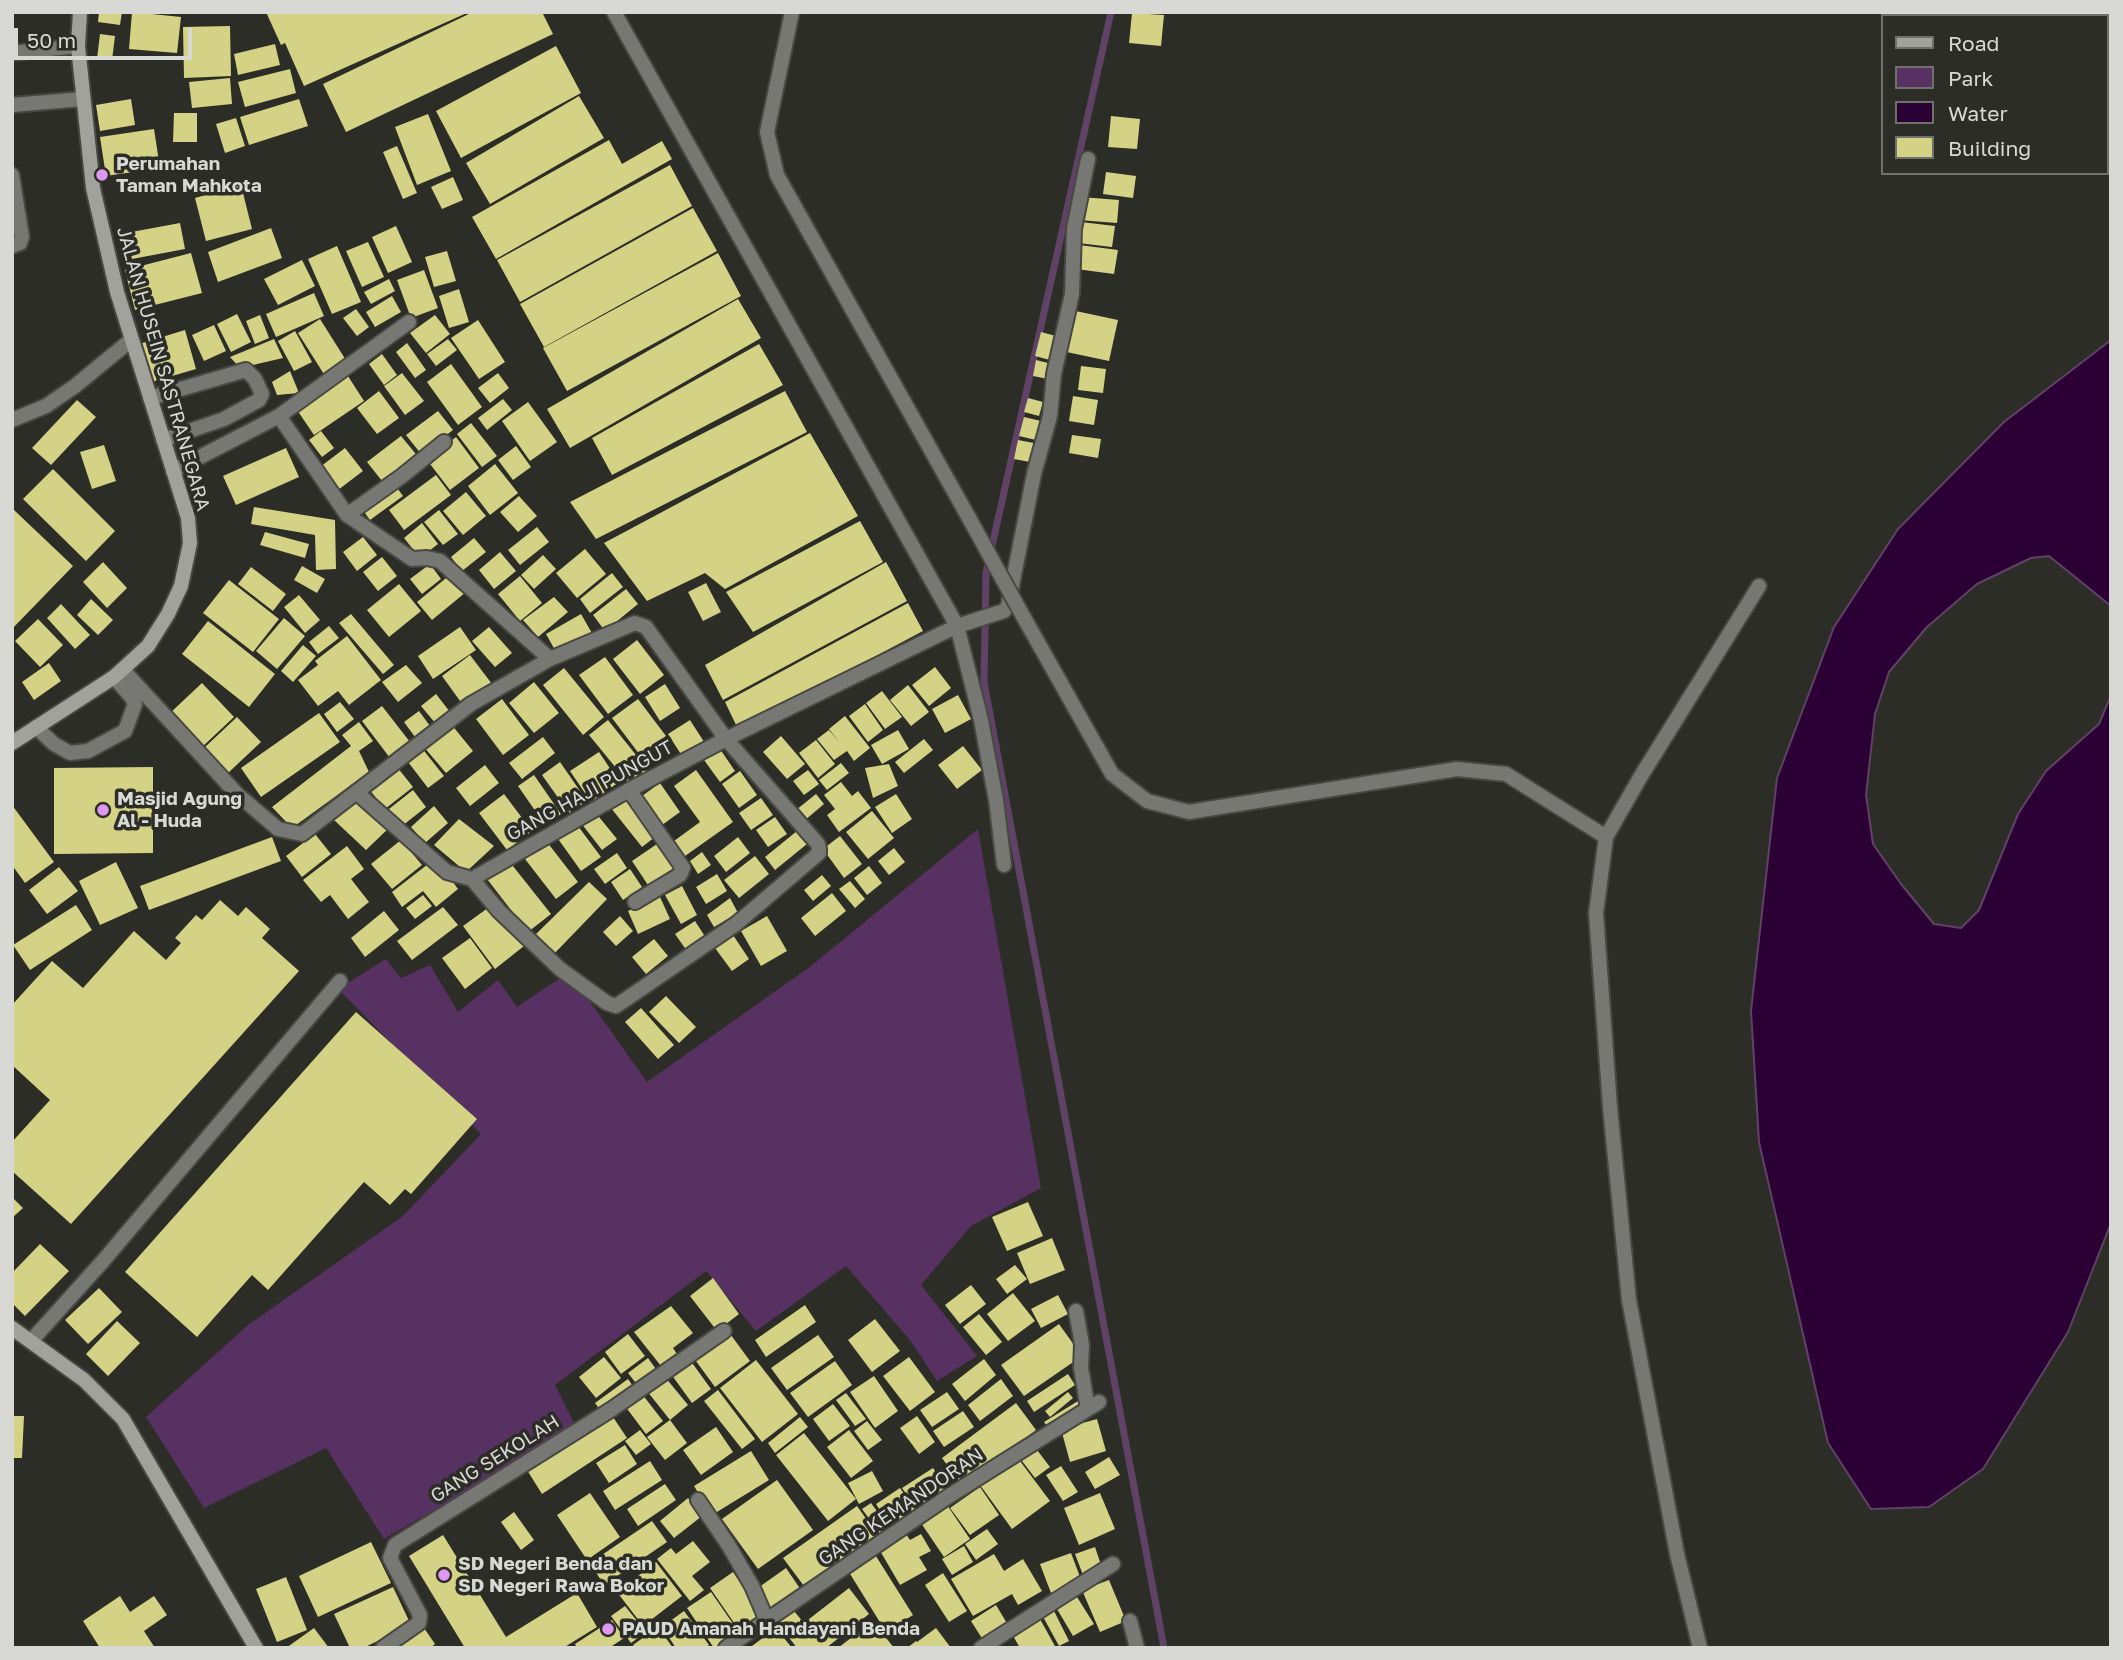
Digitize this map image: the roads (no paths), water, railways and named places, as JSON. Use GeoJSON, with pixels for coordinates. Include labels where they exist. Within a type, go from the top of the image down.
{"type":"FeatureCollection","features":[{"type":"Feature","properties":{"kind":"main road","name":"JALAN HUSEIN SASTRANEGARA"},"geometry":{"type":"LineString","coordinates":[[12,743],[118,674],[148,646],[168,614],[181,586],[190,543],[188,518],[107,256],[93,188],[83,99],[78,47],[80,12]]}},
{"type":"Feature","properties":{"kind":"main road"},"geometry":{"type":"LineString","coordinates":[[12,1328],[98,1392],[123,1419],[256,1648]]}},
{"type":"Feature","properties":{"kind":"street"},"geometry":{"type":"LineString","coordinates":[[614,12],[963,624],[996,800],[1004,865]]}},
{"type":"Feature","properties":{"kind":"street"},"geometry":{"type":"LineString","coordinates":[[792,12],[768,132],[777,175],[1112,774],[1147,802],[1189,812],[1457,769],[1506,774],[1606,837]]}},
{"type":"Feature","properties":{"kind":"street"},"geometry":{"type":"LineString","coordinates":[[12,53],[78,47]]}},
{"type":"Feature","properties":{"kind":"street"},"geometry":{"type":"LineString","coordinates":[[12,105],[83,99]]}},
{"type":"Feature","properties":{"kind":"street","name":"GANG HAJI PUNGUT"},"geometry":{"type":"LineString","coordinates":[[472,879],[629,790],[726,739],[963,624],[1004,611],[1008,606],[1034,474],[1050,416],[1054,374],[1072,294],[1074,229],[1087,159]]}},
{"type":"Feature","properties":{"kind":"street"},"geometry":{"type":"LineString","coordinates":[[12,174],[22,237],[20,243],[12,246]]}},
{"type":"Feature","properties":{"kind":"street"},"geometry":{"type":"LineString","coordinates":[[173,471],[279,416],[409,322]]}},
{"type":"Feature","properties":{"kind":"street"},"geometry":{"type":"LineString","coordinates":[[12,420],[46,406],[131,340]]}},
{"type":"Feature","properties":{"kind":"street"},"geometry":{"type":"LineString","coordinates":[[150,398],[246,370],[256,379],[262,394],[259,400],[224,419],[163,440]]}},
{"type":"Feature","properties":{"kind":"street"},"geometry":{"type":"LineString","coordinates":[[279,416],[347,515],[412,559],[440,561],[550,659]]}},
{"type":"Feature","properties":{"kind":"street"},"geometry":{"type":"LineString","coordinates":[[347,515],[444,442]]}},
{"type":"Feature","properties":{"kind":"street"},"geometry":{"type":"LineString","coordinates":[[1700,1648],[1677,1554],[1629,1300],[1610,1107],[1596,914],[1606,837],[1759,586]]}},
{"type":"Feature","properties":{"kind":"street"},"geometry":{"type":"LineString","coordinates":[[118,674],[237,794],[278,829],[302,834],[356,792],[471,704],[550,659],[635,623],[641,624],[646,627],[726,739],[818,844],[818,853],[736,924],[616,1006],[607,1003],[560,969],[499,911],[472,879],[447,872],[356,792]]}},
{"type":"Feature","properties":{"kind":"street"},"geometry":{"type":"LineString","coordinates":[[36,727],[54,744],[70,753],[88,751],[125,731],[135,704],[118,674]]}},
{"type":"Feature","properties":{"kind":"street"},"geometry":{"type":"LineString","coordinates":[[629,790],[683,869],[680,875],[635,902]]}},
{"type":"Feature","properties":{"kind":"street"},"geometry":{"type":"LineString","coordinates":[[31,1341],[103,1261],[340,981]]}},
{"type":"Feature","properties":{"kind":"street","name":"GANG KEMANDORAN"},"geometry":{"type":"LineString","coordinates":[[726,1648],[949,1496],[1093,1405],[1081,1368],[1082,1345],[1076,1311]]}},
{"type":"Feature","properties":{"kind":"street","name":"GANG SEKOLAH"},"geometry":{"type":"LineString","coordinates":[[383,1648],[419,1623],[419,1615],[390,1558],[395,1545],[612,1409],[724,1331]]}},
{"type":"Feature","properties":{"kind":"street"},"geometry":{"type":"LineString","coordinates":[[698,1500],[735,1556],[767,1620]]}},
{"type":"Feature","properties":{"kind":"street"},"geometry":{"type":"LineString","coordinates":[[981,1648],[1113,1564]]}},
{"type":"Feature","properties":{"kind":"street"},"geometry":{"type":"LineString","coordinates":[[1130,1621],[1137,1648]]}},
{"type":"Feature","properties":{"kind":"water"},"geometry":{"type":"Polygon","coordinates":[[[2111,340],[2111,606],[2049,556],[2031,558],[1977,584],[1927,627],[1889,672],[1875,714],[1866,795],[1873,844],[1901,884],[1934,924],[1961,928],[1979,910],[2018,814],[2046,771],[2099,724],[2111,695],[2111,1223],[2068,1332],[1983,1469],[1929,1507],[1871,1509],[1828,1443],[1759,1142],[1751,1011],[1777,778],[1834,627],[1898,529],[2004,422],[2111,340]]]}},
{"type":"Feature","properties":{"kind":"waterway"},"geometry":{"type":"LineString","coordinates":[[1111,12],[986,573],[984,682],[1164,1648]]}},
{"type":"Feature","properties":{"kind":"place","name":"Perumahan Taman Mahkota"},"geometry":{"type":"Point","coordinates":[102,175]}},
{"type":"Feature","properties":{"kind":"place","name":"Masjid Agung Al - Huda"},"geometry":{"type":"Point","coordinates":[103,810]}},
{"type":"Feature","properties":{"kind":"place","name":"SD Negeri Benda dan SD Negeri Rawa Bokor"},"geometry":{"type":"Point","coordinates":[444,1575]}},
{"type":"Feature","properties":{"kind":"place","name":"PAUD Amanah Handayani Benda"},"geometry":{"type":"Point","coordinates":[608,1629]}}]}
